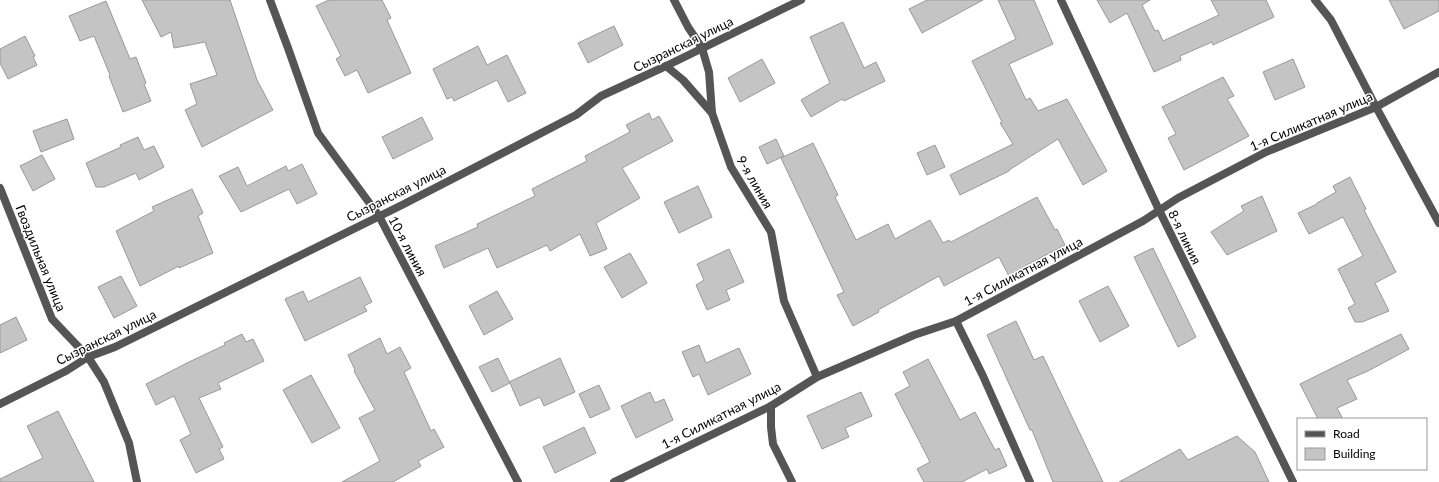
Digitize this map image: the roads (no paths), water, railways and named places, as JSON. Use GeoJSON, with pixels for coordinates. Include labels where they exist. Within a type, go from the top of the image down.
{"type":"FeatureCollection","features":[{"type":"Feature","properties":{"kind":"street","name":"10-я линия"},"geometry":{"type":"LineString","coordinates":[[270,0],[318,133],[379,216],[518,482]]}},
{"type":"Feature","properties":{"kind":"street","name":"9-я линия"},"geometry":{"type":"LineString","coordinates":[[674,0],[702,48],[709,72],[712,113],[731,167],[771,232],[784,301],[816,377]]}},
{"type":"Feature","properties":{"kind":"street","name":"Сызранская улица"},"geometry":{"type":"LineString","coordinates":[[0,404],[88,357],[115,347],[379,216],[576,115],[601,96],[801,0]]}},
{"type":"Feature","properties":{"kind":"street","name":"8-я линия"},"geometry":{"type":"LineString","coordinates":[[1062,0],[1159,210],[1293,482]]}},
{"type":"Feature","properties":{"kind":"street"},"geometry":{"type":"LineString","coordinates":[[1315,0],[1331,20],[1439,223]]}},
{"type":"Feature","properties":{"kind":"street"},"geometry":{"type":"LineString","coordinates":[[666,66],[683,80],[712,113]]}},
{"type":"Feature","properties":{"kind":"street","name":"1-я Силикатная улица"},"geometry":{"type":"LineString","coordinates":[[614,482],[771,406],[816,377],[914,335],[956,321],[1143,221],[1178,198],[1266,152],[1376,107],[1439,72]]}},
{"type":"Feature","properties":{"kind":"street","name":"Гвоздильная улица"},"geometry":{"type":"LineString","coordinates":[[0,188],[52,319],[88,357],[104,382],[129,443],[137,482]]}},
{"type":"Feature","properties":{"kind":"street"},"geometry":{"type":"LineString","coordinates":[[956,321],[983,376],[1030,482]]}},
{"type":"Feature","properties":{"kind":"street"},"geometry":{"type":"LineString","coordinates":[[771,406],[773,444],[792,482]]}}]}
